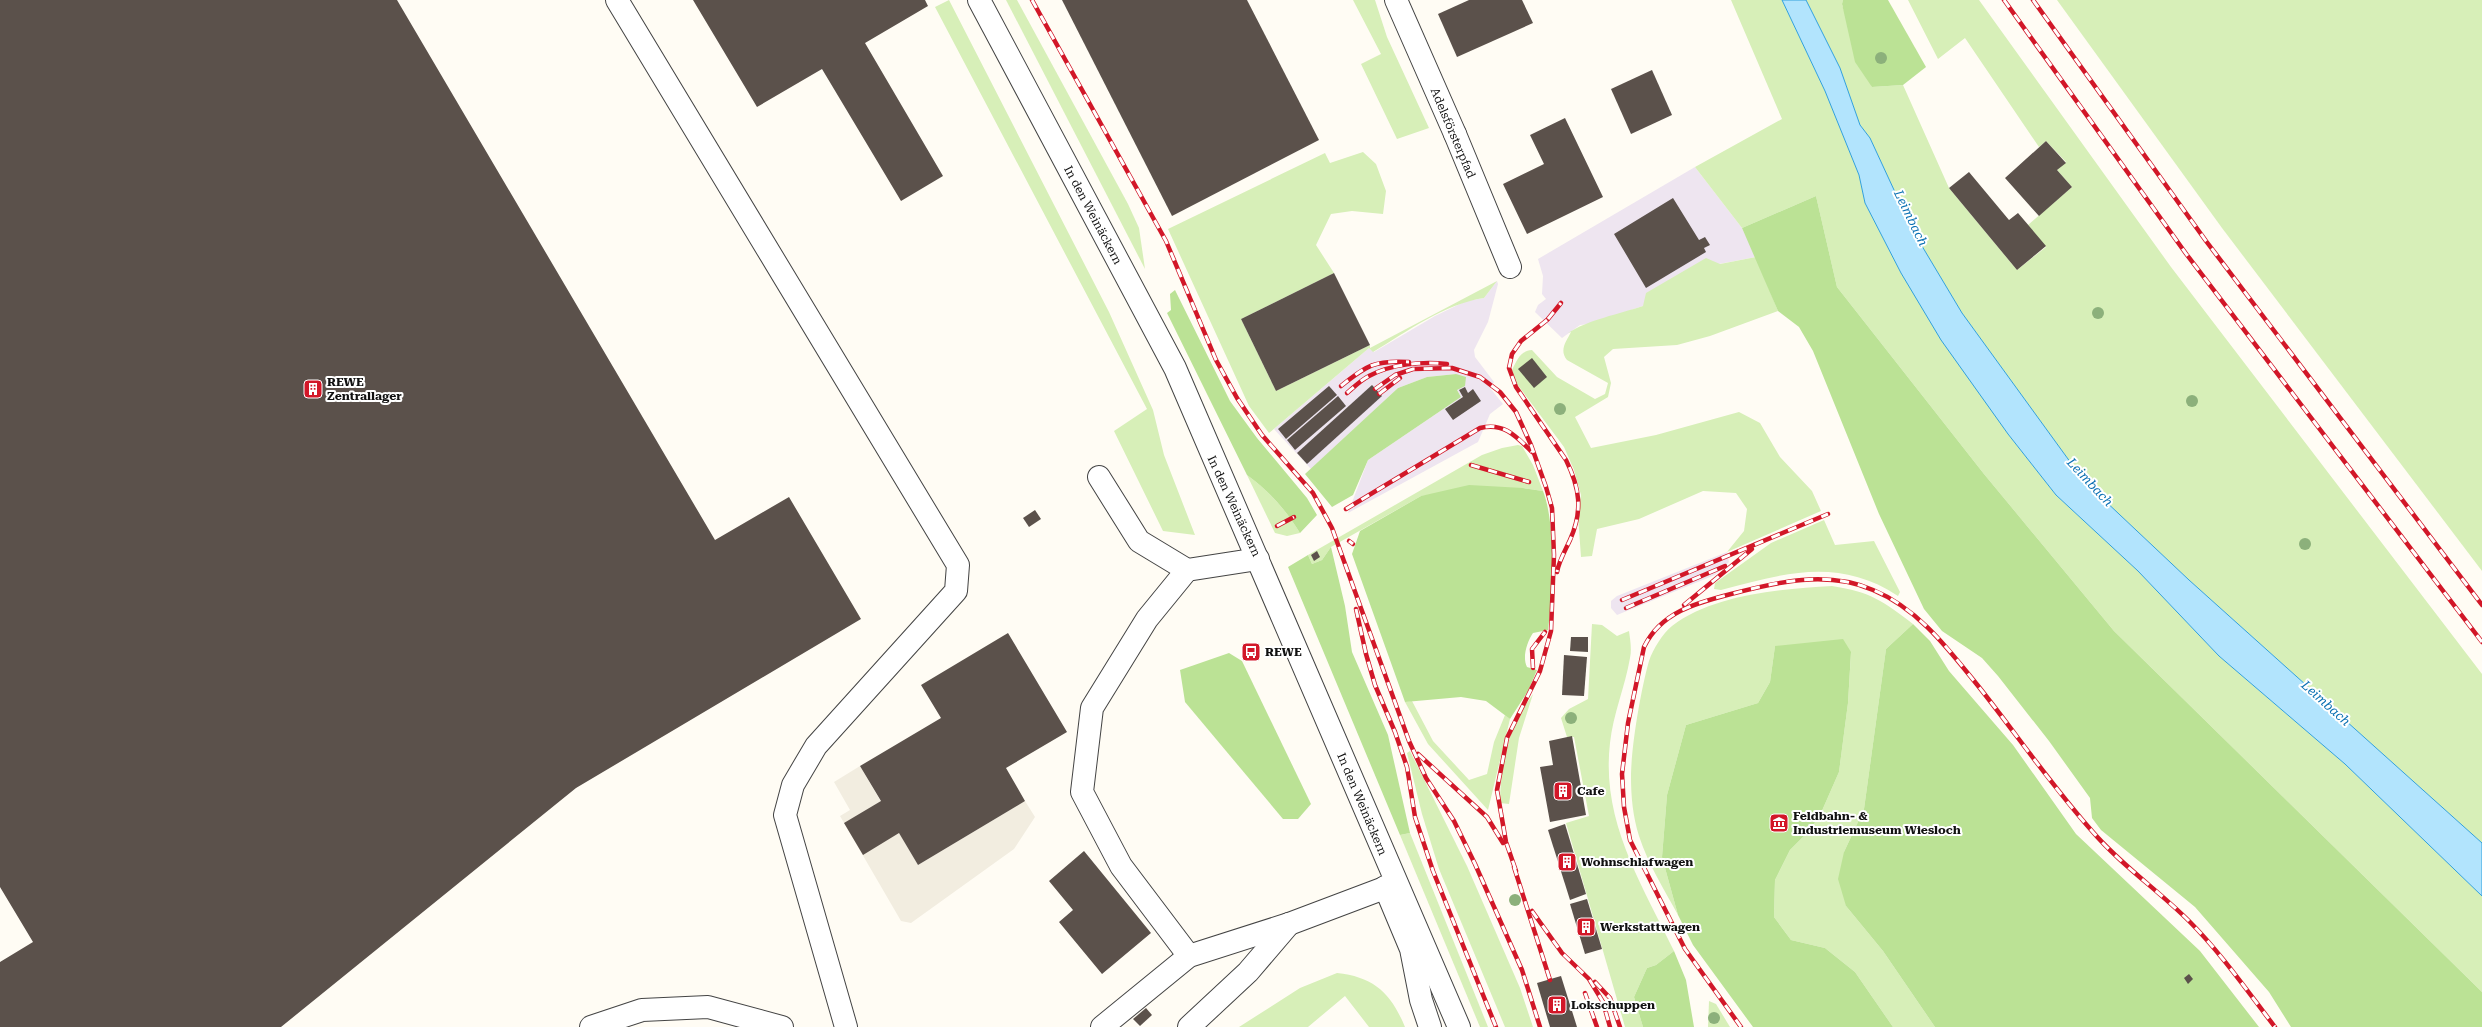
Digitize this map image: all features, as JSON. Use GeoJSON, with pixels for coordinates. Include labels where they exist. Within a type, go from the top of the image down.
{"type":"FeatureCollection","features":[{"type":"Feature","properties":{"kind":"street"},"geometry":{"type":"LineString","coordinates":[[617,0],[958,566],[956,591],[816,746],[793,785],[785,815],[846,1027]]}},
{"type":"Feature","properties":{"kind":"street","name":"In den Weinäckern"},"geometry":{"type":"LineString","coordinates":[[979,0],[1175,368],[1205,442],[1258,559],[1390,885],[1459,1027]]}},
{"type":"Feature","properties":{"kind":"street","name":"Adelsförsterpfad"},"geometry":{"type":"LineString","coordinates":[[1396,0],[1455,134],[1510,267]]}},
{"type":"Feature","properties":{"kind":"street"},"geometry":{"type":"LineString","coordinates":[[1099,477],[1139,541],[1187,570],[1258,559]]}},
{"type":"Feature","properties":{"kind":"street"},"geometry":{"type":"LineString","coordinates":[[1187,570],[1147,619],[1092,708],[1082,792],[1121,866],[1189,956]]}},
{"type":"Feature","properties":{"kind":"street"},"geometry":{"type":"LineString","coordinates":[[1102,1027],[1189,956],[1289,924],[1390,885],[1411,949],[1421,1000],[1430,1027]]}},
{"type":"Feature","properties":{"kind":"street"},"geometry":{"type":"LineString","coordinates":[[1189,1027],[1248,972],[1289,924]]}},
{"type":"Feature","properties":{"kind":"street"},"geometry":{"type":"LineString","coordinates":[[591,1027],[642,1010],[708,1007],[782,1027]]}},
{"type":"Feature","properties":{"kind":"shaded area"},"geometry":{"type":"Polygon","coordinates":[[[1695,167],[1742,228],[1756,257],[1719,264],[1643,306],[1590,324],[1580,325],[1562,338],[1535,312],[1538,305],[1546,299],[1542,294],[1543,276],[1538,259],[1695,167]]]}},
{"type":"Feature","properties":{"kind":"shaded area"},"geometry":{"type":"Polygon","coordinates":[[[1497,281],[1498,284],[1488,322],[1474,350],[1475,357],[1494,382],[1490,388],[1503,404],[1490,414],[1478,442],[1348,513],[1368,460],[1461,397],[1457,390],[1456,374],[1427,377],[1398,388],[1311,469],[1274,429],[1369,348],[1374,352],[1435,316],[1466,301],[1484,298],[1497,281]]]}},
{"type":"Feature","properties":{"kind":"shaded area"},"geometry":{"type":"Polygon","coordinates":[[[1727,552],[1729,562],[1715,575],[1617,615],[1611,608],[1611,601],[1617,596],[1727,552]]]}},
{"type":"Feature","properties":{"kind":"shaded area"},"geometry":{"type":"Polygon","coordinates":[[[860,766],[918,865],[1025,801],[1035,817],[1014,849],[911,923],[901,921],[840,816],[850,810],[834,782],[860,766]]]}},
{"type":"Feature","properties":{"kind":"green space"},"geometry":{"type":"Polygon","coordinates":[[[949,0],[1109,312],[1153,410],[1164,455],[1195,535],[1163,531],[1114,431],[1147,409],[935,7],[949,0]]]}},
{"type":"Feature","properties":{"kind":"green space"},"geometry":{"type":"Polygon","coordinates":[[[1006,0],[1017,0],[1128,204],[1139,228],[1145,269],[1006,0]]]}},
{"type":"Feature","properties":{"kind":"green space"},"geometry":{"type":"Polygon","coordinates":[[[1353,0],[1375,0],[1387,37],[1429,128],[1397,139],[1361,64],[1381,54],[1353,0]]]}},
{"type":"Feature","properties":{"kind":"green space"},"geometry":{"type":"Polygon","coordinates":[[[1731,0],[1782,0],[1825,91],[1859,175],[1865,203],[1901,273],[2008,434],[2056,495],[2138,571],[2219,656],[2345,764],[2482,896],[2482,992],[2114,631],[1984,474],[1837,287],[1816,196],[1742,228],[1695,167],[1782,119],[1731,0]]]}},
{"type":"Feature","properties":{"kind":"green space"},"geometry":{"type":"Polygon","coordinates":[[[1806,0],[1843,0],[1842,5],[1872,87],[1903,85],[1949,188],[2017,270],[2046,247],[2028,225],[2072,187],[2057,170],[2066,162],[2046,141],[2039,147],[1965,38],[1938,59],[1908,0],[1979,0],[2171,267],[2482,674],[2482,843],[2189,580],[2084,481],[1962,313],[1913,231],[1870,138],[1860,125],[1840,68],[1806,0]]]}},
{"type":"Feature","properties":{"kind":"green space"},"geometry":{"type":"Polygon","coordinates":[[[1843,0],[1888,0],[1926,67],[1903,85],[1872,87],[1855,62],[1842,4],[1843,0]]]}},
{"type":"Feature","properties":{"kind":"green space"},"geometry":{"type":"Polygon","coordinates":[[[2057,0],[2482,0],[2482,571],[2222,228],[2057,0]]]}},
{"type":"Feature","properties":{"kind":"green space"},"geometry":{"type":"Polygon","coordinates":[[[1363,152],[1376,164],[1386,191],[1383,214],[1352,211],[1331,214],[1316,245],[1334,273],[1241,319],[1276,391],[1370,345],[1370,348],[1497,281],[1484,298],[1469,301],[1441,312],[1413,327],[1373,352],[1369,348],[1269,433],[1249,406],[1168,229],[1325,153],[1330,163],[1363,152]]]}},
{"type":"Feature","properties":{"kind":"green space"},"geometry":{"type":"Polygon","coordinates":[[[1816,196],[1837,287],[1984,474],[2114,631],[2482,992],[2482,1027],[2291,1027],[2269,992],[2195,907],[2101,830],[2092,818],[2090,798],[2049,741],[1998,676],[1982,658],[1942,631],[1924,609],[1879,514],[1813,351],[1799,327],[1778,311],[1742,228],[1816,196]]]}},
{"type":"Feature","properties":{"kind":"green space"},"geometry":{"type":"Polygon","coordinates":[[[1756,257],[1778,311],[1710,336],[1677,345],[1613,349],[1604,357],[1611,383],[1608,397],[1575,417],[1591,448],[1656,435],[1739,412],[1760,423],[1780,457],[1812,491],[1821,511],[1727,552],[1744,531],[1747,509],[1736,493],[1703,491],[1639,519],[1597,529],[1592,556],[1581,557],[1578,516],[1581,495],[1574,470],[1564,447],[1514,380],[1512,370],[1517,360],[1525,352],[1532,350],[1557,377],[1595,399],[1605,394],[1608,383],[1567,360],[1563,349],[1571,332],[1568,333],[1585,324],[1643,306],[1646,293],[1706,258],[1720,264],[1756,257]]]}},
{"type":"Feature","properties":{"kind":"green space"},"geometry":{"type":"Polygon","coordinates":[[[1175,290],[1230,401],[1257,438],[1307,498],[1317,515],[1300,533],[1289,516],[1276,501],[1247,475],[1167,313],[1171,310],[1170,294],[1175,290]]]}},
{"type":"Feature","properties":{"kind":"green space"},"geometry":{"type":"Polygon","coordinates":[[[1456,374],[1466,377],[1465,386],[1457,390],[1461,397],[1368,460],[1353,495],[1332,507],[1305,474],[1398,388],[1427,377],[1456,374]]]}},
{"type":"Feature","properties":{"kind":"green space"},"geometry":{"type":"Polygon","coordinates":[[[1518,445],[1522,446],[1533,465],[1543,491],[1523,488],[1421,496],[1331,547],[1322,560],[1312,564],[1308,555],[1482,455],[1502,448],[1518,445]]]}},
{"type":"Feature","properties":{"kind":"green space"},"geometry":{"type":"Polygon","coordinates":[[[1247,475],[1276,501],[1289,516],[1300,533],[1287,536],[1275,533],[1247,475]]]}},
{"type":"Feature","properties":{"kind":"green space"},"geometry":{"type":"Polygon","coordinates":[[[1469,485],[1523,488],[1543,491],[1550,522],[1552,540],[1552,579],[1548,630],[1533,633],[1529,641],[1525,654],[1527,667],[1537,670],[1528,691],[1510,719],[1486,701],[1461,697],[1405,702],[1352,554],[1360,531],[1421,496],[1469,485]]]}},
{"type":"Feature","properties":{"kind":"green space"},"geometry":{"type":"Polygon","coordinates":[[[1824,520],[1835,545],[1874,541],[1900,592],[1898,596],[1876,584],[1854,576],[1833,572],[1789,574],[1721,590],[1714,589],[1715,583],[1771,543],[1824,520]]]}},
{"type":"Feature","properties":{"kind":"green space"},"geometry":{"type":"Polygon","coordinates":[[[1331,547],[1345,606],[1352,652],[1388,735],[1410,833],[1400,835],[1288,567],[1308,555],[1312,564],[1322,560],[1331,547]]]}},
{"type":"Feature","properties":{"kind":"green space"},"geometry":{"type":"Polygon","coordinates":[[[1832,586],[1857,591],[1876,599],[1893,609],[1913,624],[1886,649],[1864,809],[1844,852],[1846,906],[1883,951],[1935,1027],[1893,1027],[1855,972],[1825,948],[1791,940],[1774,917],[1775,880],[1790,850],[1810,830],[1821,813],[1839,772],[1848,703],[1851,653],[1775,646],[1770,682],[1758,703],[1686,725],[1667,795],[1662,857],[1678,915],[1647,856],[1635,822],[1632,799],[1631,765],[1637,718],[1649,661],[1656,646],[1665,633],[1672,626],[1689,615],[1728,600],[1749,595],[1792,589],[1832,586]]]}},
{"type":"Feature","properties":{"kind":"green space"},"geometry":{"type":"Polygon","coordinates":[[[1592,624],[1602,625],[1617,636],[1629,631],[1631,648],[1630,658],[1610,743],[1609,772],[1612,799],[1626,851],[1674,951],[1656,965],[1647,968],[1634,997],[1643,1027],[1625,1027],[1566,823],[1589,816],[1574,737],[1567,737],[1561,718],[1569,709],[1588,699],[1592,624]]]}},
{"type":"Feature","properties":{"kind":"green space"},"geometry":{"type":"Polygon","coordinates":[[[1913,624],[1930,641],[1949,671],[2013,745],[2076,834],[2200,951],[2259,1027],[1935,1027],[1883,951],[1846,906],[1838,879],[1844,852],[1864,809],[1886,649],[1913,624]]]}},
{"type":"Feature","properties":{"kind":"green space"},"geometry":{"type":"Polygon","coordinates":[[[1843,639],[1851,652],[1848,703],[1839,772],[1821,813],[1810,830],[1790,850],[1775,880],[1774,917],[1791,940],[1825,948],[1855,972],[1893,1027],[1753,1027],[1693,945],[1678,915],[1662,857],[1667,795],[1686,725],[1758,703],[1770,682],[1775,646],[1843,639]]]}},
{"type":"Feature","properties":{"kind":"green space"},"geometry":{"type":"Polygon","coordinates":[[[1229,653],[1242,661],[1311,804],[1298,819],[1283,819],[1185,702],[1180,670],[1229,653]]]}},
{"type":"Feature","properties":{"kind":"green space"},"geometry":{"type":"Polygon","coordinates":[[[1533,694],[1519,738],[1509,804],[1500,803],[1502,772],[1508,742],[1517,719],[1533,694]]]}},
{"type":"Feature","properties":{"kind":"green space"},"geometry":{"type":"Polygon","coordinates":[[[1412,701],[1433,741],[1469,780],[1487,774],[1494,742],[1505,715],[1510,719],[1488,810],[1428,744],[1405,702],[1412,701]]]}},
{"type":"Feature","properties":{"kind":"green space"},"geometry":{"type":"Polygon","coordinates":[[[1410,751],[1467,866],[1520,988],[1533,1027],[1505,1027],[1439,869],[1422,814],[1407,753],[1410,751]]]}},
{"type":"Feature","properties":{"kind":"green space"},"geometry":{"type":"Polygon","coordinates":[[[1410,833],[1488,1027],[1480,1027],[1400,835],[1410,833]]]}},
{"type":"Feature","properties":{"kind":"green space"},"geometry":{"type":"Polygon","coordinates":[[[1674,951],[1686,980],[1694,1027],[1643,1027],[1634,997],[1647,968],[1656,965],[1674,951]]]}},
{"type":"Feature","properties":{"kind":"green space"},"geometry":{"type":"Polygon","coordinates":[[[1337,973],[1361,978],[1380,989],[1394,1005],[1405,1027],[1369,1027],[1345,996],[1308,1027],[1239,1027],[1300,988],[1337,973]]]}},
{"type":"Feature","properties":{"kind":"green space"},"geometry":{"type":"Polygon","coordinates":[[[1709,1001],[1716,1004],[1730,1027],[1708,1027],[1709,1001]]]}},
{"type":"Feature","properties":{"kind":"water","name":"Leimbach"},"geometry":{"type":"Polygon","coordinates":[[[1782,0],[1806,0],[1840,68],[1860,125],[1870,138],[1913,231],[1962,313],[2084,481],[2189,580],[2482,843],[2482,896],[2345,764],[2219,656],[2138,571],[2056,495],[2008,434],[1941,340],[1901,273],[1865,203],[1859,175],[1825,91],[1782,0]]]}},
{"type":"Feature","properties":{"kind":"building","name":"REWE Zentrallager"},"geometry":{"type":"Polygon","coordinates":[[[0,0],[397,0],[715,540],[789,497],[861,619],[576,788],[281,1027],[0,1027],[0,962],[33,942],[0,887],[0,0]]]}},
{"type":"Feature","properties":{"kind":"building"},"geometry":{"type":"Polygon","coordinates":[[[693,0],[925,0],[928,6],[865,43],[943,176],[901,201],[822,69],[757,107],[693,0]]]}},
{"type":"Feature","properties":{"kind":"building"},"geometry":{"type":"Polygon","coordinates":[[[1062,0],[1247,0],[1319,140],[1172,216],[1062,0]]]}},
{"type":"Feature","properties":{"kind":"building"},"geometry":{"type":"Polygon","coordinates":[[[1469,0],[1522,0],[1533,23],[1457,57],[1438,14],[1469,0]]]}},
{"type":"Feature","properties":{"kind":"building"},"geometry":{"type":"Polygon","coordinates":[[[1652,70],[1672,115],[1631,134],[1611,89],[1652,70]]]}},
{"type":"Feature","properties":{"kind":"building"},"geometry":{"type":"Polygon","coordinates":[[[1565,118],[1603,197],[1527,234],[1503,184],[1544,164],[1530,135],[1565,118]]]}},
{"type":"Feature","properties":{"kind":"building"},"geometry":{"type":"Polygon","coordinates":[[[2046,141],[2066,163],[2057,170],[2072,187],[2039,216],[2005,178],[2046,141]]]}},
{"type":"Feature","properties":{"kind":"building"},"geometry":{"type":"Polygon","coordinates":[[[1969,172],[2009,220],[2018,213],[2046,246],[2017,270],[1949,188],[1969,172]]]}},
{"type":"Feature","properties":{"kind":"building"},"geometry":{"type":"Polygon","coordinates":[[[1673,198],[1699,240],[1705,237],[1710,245],[1704,248],[1706,252],[1646,288],[1614,234],[1673,198]]]}},
{"type":"Feature","properties":{"kind":"building"},"geometry":{"type":"Polygon","coordinates":[[[1334,273],[1370,345],[1276,391],[1241,319],[1334,273]]]}},
{"type":"Feature","properties":{"kind":"building"},"geometry":{"type":"Polygon","coordinates":[[[1532,358],[1547,377],[1534,388],[1518,369],[1532,358]]]}},
{"type":"Feature","properties":{"kind":"building"},"geometry":{"type":"Polygon","coordinates":[[[1372,385],[1382,396],[1307,464],[1297,453],[1372,385]]]}},
{"type":"Feature","properties":{"kind":"building"},"geometry":{"type":"Polygon","coordinates":[[[1329,386],[1337,395],[1286,439],[1278,429],[1329,386]]]}},
{"type":"Feature","properties":{"kind":"building"},"geometry":{"type":"Polygon","coordinates":[[[1465,387],[1468,393],[1473,389],[1481,401],[1453,420],[1445,409],[1463,397],[1459,390],[1465,387]]]}},
{"type":"Feature","properties":{"kind":"building"},"geometry":{"type":"Polygon","coordinates":[[[1338,396],[1346,406],[1295,450],[1287,440],[1338,396]]]}},
{"type":"Feature","properties":{"kind":"building"},"geometry":{"type":"Polygon","coordinates":[[[1035,510],[1041,519],[1029,527],[1023,518],[1035,510]]]}},
{"type":"Feature","properties":{"kind":"building"},"geometry":{"type":"Polygon","coordinates":[[[1317,551],[1320,557],[1314,561],[1311,555],[1317,551]]]}},
{"type":"Feature","properties":{"kind":"building"},"geometry":{"type":"Polygon","coordinates":[[[1008,633],[1067,732],[1006,768],[1025,801],[918,865],[899,833],[863,855],[844,823],[881,801],[860,766],[941,718],[921,685],[1008,633]]]}},
{"type":"Feature","properties":{"kind":"building"},"geometry":{"type":"Polygon","coordinates":[[[1571,637],[1588,637],[1588,652],[1570,651],[1571,637]]]}},
{"type":"Feature","properties":{"kind":"building"},"geometry":{"type":"Polygon","coordinates":[[[1564,655],[1587,657],[1584,696],[1562,695],[1564,655]]]}},
{"type":"Feature","properties":{"kind":"building","name":"Cafe"},"geometry":{"type":"Polygon","coordinates":[[[1572,736],[1586,815],[1550,822],[1540,767],[1553,765],[1549,741],[1572,736]]]}},
{"type":"Feature","properties":{"kind":"building","name":"Wohnschlafwagen"},"geometry":{"type":"Polygon","coordinates":[[[1565,824],[1586,894],[1570,900],[1548,830],[1565,824]]]}},
{"type":"Feature","properties":{"kind":"building"},"geometry":{"type":"Polygon","coordinates":[[[1084,851],[1151,933],[1102,974],[1059,922],[1073,910],[1049,881],[1084,851]]]}},
{"type":"Feature","properties":{"kind":"building","name":"Werkstattwagen"},"geometry":{"type":"Polygon","coordinates":[[[1587,899],[1602,949],[1585,954],[1570,904],[1587,899]]]}},
{"type":"Feature","properties":{"kind":"building"},"geometry":{"type":"Polygon","coordinates":[[[2189,974],[2193,979],[2188,984],[2184,978],[2189,974]]]}},
{"type":"Feature","properties":{"kind":"building","name":"Lokschuppen"},"geometry":{"type":"Polygon","coordinates":[[[1561,976],[1577,1027],[1550,1027],[1537,983],[1561,976]]]}},
{"type":"Feature","properties":{"kind":"building"},"geometry":{"type":"Polygon","coordinates":[[[1146,1008],[1152,1015],[1140,1026],[1133,1019],[1146,1008]]]}},
{"type":"Feature","properties":{"kind":"railway"},"geometry":{"type":"LineString","coordinates":[[1032,0],[1166,241],[1216,360],[1237,398],[1262,435],[1313,493],[1332,528],[1409,741],[1426,778],[1454,821],[1475,864],[1522,970],[1540,1027]]}},
{"type":"Feature","properties":{"kind":"railway"},"geometry":{"type":"LineString","coordinates":[[2004,0],[2187,255],[2482,642]]}},
{"type":"Feature","properties":{"kind":"railway"},"geometry":{"type":"LineString","coordinates":[[2033,0],[2206,241],[2482,605]]}},
{"type":"Feature","properties":{"kind":"railway"},"geometry":{"type":"LineString","coordinates":[[1548,319],[1561,303]]}},
{"type":"Feature","properties":{"kind":"railway"},"geometry":{"type":"LineString","coordinates":[[1547,320],[1521,341],[1512,354],[1509,368],[1516,387],[1566,460],[1571,470],[1577,490],[1577,519],[1557,572]]}},
{"type":"Feature","properties":{"kind":"railway"},"geometry":{"type":"LineString","coordinates":[[1341,386],[1358,373],[1372,365],[1388,362],[1409,362]]}},
{"type":"Feature","properties":{"kind":"railway"},"geometry":{"type":"LineString","coordinates":[[1347,393],[1366,378],[1378,372],[1397,366],[1418,363],[1447,364]]}},
{"type":"Feature","properties":{"kind":"railway"},"geometry":{"type":"LineString","coordinates":[[1375,389],[1395,375],[1413,369],[1452,368],[1480,377],[1500,392],[1516,412],[1531,445],[1546,487],[1552,508],[1554,555],[1551,631],[1540,671],[1507,738],[1497,790],[1506,842],[1516,871]]}},
{"type":"Feature","properties":{"kind":"railway"},"geometry":{"type":"LineString","coordinates":[[1379,394],[1400,378]]}},
{"type":"Feature","properties":{"kind":"railway"},"geometry":{"type":"LineString","coordinates":[[1346,509],[1480,428],[1496,427],[1503,429],[1515,436],[1532,452]]}},
{"type":"Feature","properties":{"kind":"railway"},"geometry":{"type":"LineString","coordinates":[[1471,465],[1529,482]]}},
{"type":"Feature","properties":{"kind":"railway"},"geometry":{"type":"LineString","coordinates":[[1622,600],[1828,514]]}},
{"type":"Feature","properties":{"kind":"railway"},"geometry":{"type":"LineString","coordinates":[[1277,526],[1294,517]]}},
{"type":"Feature","properties":{"kind":"railway"},"geometry":{"type":"LineString","coordinates":[[1349,541],[1353,544]]}},
{"type":"Feature","properties":{"kind":"railway"},"geometry":{"type":"LineString","coordinates":[[1684,605],[1752,549]]}},
{"type":"Feature","properties":{"kind":"railway"},"geometry":{"type":"LineString","coordinates":[[1626,608],[1725,566]]}},
{"type":"Feature","properties":{"kind":"railway"},"geometry":{"type":"LineString","coordinates":[[1741,1027],[1685,949],[1630,840],[1624,807],[1622,774],[1628,723],[1644,647],[1651,635],[1670,617],[1693,605],[1718,597],[1784,582],[1820,579],[1838,580],[1873,590],[1890,598],[1919,619],[1944,645],[1979,687],[2077,814],[2115,855],[2201,933],[2275,1027]]}},
{"type":"Feature","properties":{"kind":"railway"},"geometry":{"type":"LineString","coordinates":[[1356,609],[1366,654],[1375,685],[1395,732],[1407,767],[1415,817],[1433,871],[1496,1027]]}},
{"type":"Feature","properties":{"kind":"railway"},"geometry":{"type":"LineString","coordinates":[[1533,668],[1532,649],[1545,632]]}},
{"type":"Feature","properties":{"kind":"railway"},"geometry":{"type":"LineString","coordinates":[[1418,754],[1487,817],[1503,843]]}},
{"type":"Feature","properties":{"kind":"railway"},"geometry":{"type":"LineString","coordinates":[[1514,867],[1550,980]]}},
{"type":"Feature","properties":{"kind":"railway"},"geometry":{"type":"LineString","coordinates":[[1532,911],[1562,953],[1589,979],[1603,1002],[1610,1027]]}},
{"type":"Feature","properties":{"kind":"railway"},"geometry":{"type":"LineString","coordinates":[[1595,982],[1610,998],[1620,1027]]}},
{"type":"Feature","properties":{"kind":"railway"},"geometry":{"type":"LineString","coordinates":[[1585,993],[1597,1027]]}},
{"type":"Feature","properties":{"kind":"place","name":"REWE Zentrallager"},"geometry":{"type":"Point","coordinates":[313,389]}},
{"type":"Feature","properties":{"kind":"place","name":"REWE"},"geometry":{"type":"Point","coordinates":[1251,652]}},
{"type":"Feature","properties":{"kind":"place","name":"Cafe"},"geometry":{"type":"Point","coordinates":[1563,791]}},
{"type":"Feature","properties":{"kind":"place","name":"Feldbahn- & Industriemuseum Wiesloch"},"geometry":{"type":"Point","coordinates":[1779,823]}},
{"type":"Feature","properties":{"kind":"place","name":"Wohnschlafwagen"},"geometry":{"type":"Point","coordinates":[1567,862]}},
{"type":"Feature","properties":{"kind":"place","name":"Werkstattwagen"},"geometry":{"type":"Point","coordinates":[1586,927]}},
{"type":"Feature","properties":{"kind":"place","name":"Lokschuppen"},"geometry":{"type":"Point","coordinates":[1557,1005]}}]}
